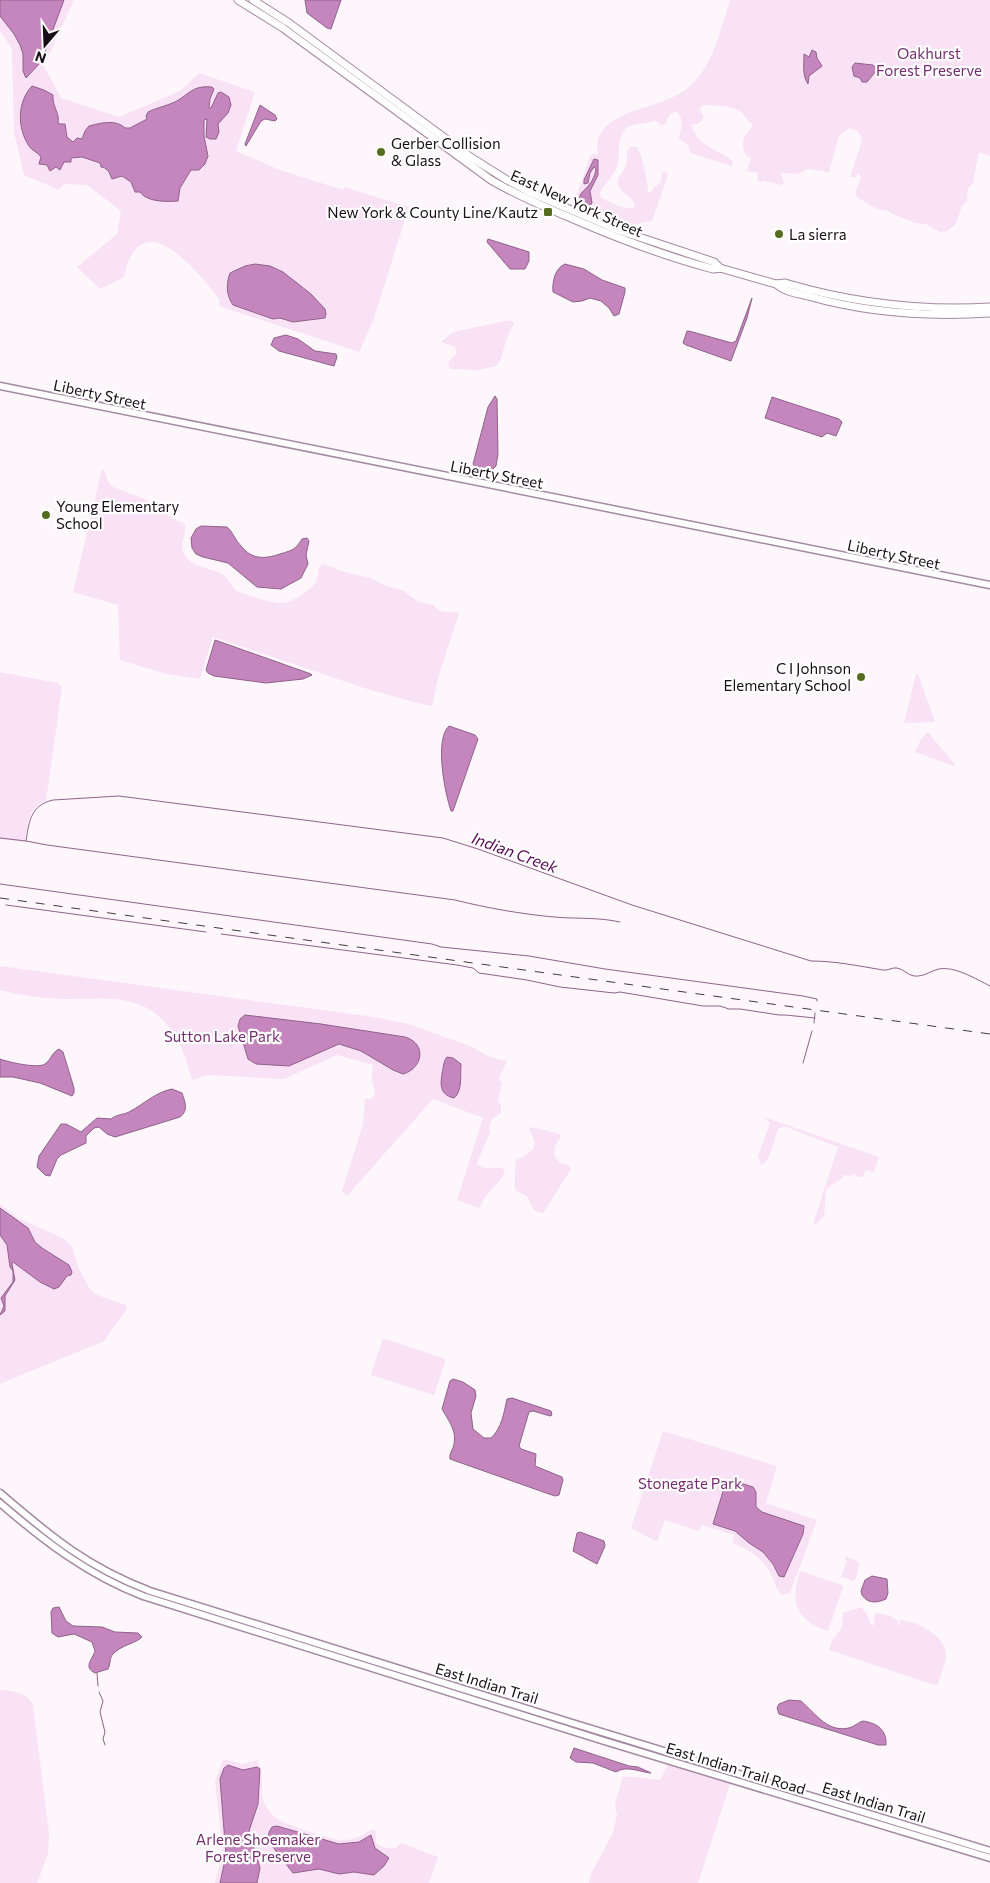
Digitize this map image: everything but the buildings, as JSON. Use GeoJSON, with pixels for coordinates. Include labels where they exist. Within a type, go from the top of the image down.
{"type":"FeatureCollection","features":[{"type":"Feature","properties":{"kind":"main road","name":"East New York Street"},"geometry":{"type":"LineString","coordinates":[[238,0],[283,28],[467,164],[506,189],[639,246],[713,270],[720,268]]}},
{"type":"Feature","properties":{"kind":"main road","name":"East New York Street"},"geometry":{"type":"LineString","coordinates":[[253,0],[289,23],[472,158],[529,192],[604,224],[659,245],[714,262],[720,268],[776,284],[782,289],[817,299],[880,311],[933,315],[990,313]]}},
{"type":"Feature","properties":{"kind":"main road","name":"East New York Street"},"geometry":{"type":"LineString","coordinates":[[776,284],[785,282],[827,294],[887,305],[942,309],[990,307]]}},
{"type":"Feature","properties":{"kind":"main road","name":"Liberty Street"},"geometry":{"type":"LineString","coordinates":[[0,386],[990,585]]}},
{"type":"Feature","properties":{"kind":"main road","name":"East Indian Trail"},"geometry":{"type":"LineString","coordinates":[[0,1493],[70,1551],[107,1572],[150,1591],[888,1823],[990,1851]]}},
{"type":"Feature","properties":{"kind":"main road","name":"East Indian Trail"},"geometry":{"type":"LineString","coordinates":[[0,1503],[64,1555],[92,1573],[132,1592],[560,1727]]}},
{"type":"Feature","properties":{"kind":"main road","name":"East Indian Trail Road"},"geometry":{"type":"LineString","coordinates":[[560,1727],[888,1823],[990,1858]]}},
{"type":"Feature","properties":{"kind":"green space"},"geometry":{"type":"Polygon","coordinates":[[[0,0],[74,0],[44,66],[61,98],[119,117],[180,91],[199,73],[255,92],[236,151],[280,170],[343,190],[344,187],[409,207],[373,321],[359,352],[219,306],[220,300],[184,259],[169,248],[155,243],[143,244],[132,255],[124,277],[100,289],[77,267],[117,234],[121,211],[87,185],[64,184],[59,190],[24,175],[14,133],[12,49],[0,31],[0,0]]]}},
{"type":"Feature","properties":{"kind":"green space","name":"Oakhurst Forest Preserve"},"geometry":{"type":"Polygon","coordinates":[[[730,0],[990,0],[990,156],[979,152],[973,183],[968,188],[967,202],[962,206],[956,224],[947,231],[940,232],[926,224],[915,223],[889,211],[877,209],[858,198],[855,193],[861,178],[860,175],[858,173],[856,177],[850,177],[862,141],[858,131],[850,128],[839,135],[829,172],[807,169],[797,174],[781,173],[784,183],[781,185],[766,181],[760,182],[757,180],[758,173],[747,171],[751,158],[746,156],[743,146],[745,136],[753,125],[743,114],[735,109],[717,105],[703,105],[699,109],[704,117],[702,121],[692,125],[697,137],[733,161],[732,166],[690,153],[688,145],[678,138],[682,124],[677,111],[670,114],[665,124],[661,125],[656,121],[626,128],[620,139],[616,170],[600,192],[601,198],[619,206],[632,209],[635,206],[634,202],[620,188],[618,180],[626,166],[628,149],[630,147],[637,147],[641,156],[648,192],[651,192],[661,182],[662,174],[665,171],[668,175],[652,221],[635,224],[630,227],[574,204],[590,156],[592,154],[598,155],[598,142],[602,131],[622,116],[671,98],[693,83],[703,71],[713,52],[730,0]]]}},
{"type":"Feature","properties":{"kind":"green space"},"geometry":{"type":"Polygon","coordinates":[[[510,320],[514,323],[500,361],[496,366],[478,370],[451,369],[448,366],[449,361],[457,353],[455,347],[441,342],[453,332],[510,320]]]}},
{"type":"Feature","properties":{"kind":"green space"},"geometry":{"type":"Polygon","coordinates":[[[102,469],[105,471],[108,482],[113,487],[147,500],[171,518],[185,524],[182,546],[187,559],[196,565],[223,575],[236,590],[245,594],[273,602],[288,602],[302,595],[314,585],[319,567],[324,564],[402,590],[419,602],[434,605],[439,610],[459,613],[438,678],[432,706],[364,688],[213,637],[200,679],[166,674],[120,660],[118,605],[73,592],[102,469]]]}},
{"type":"Feature","properties":{"kind":"green space"},"geometry":{"type":"Polygon","coordinates":[[[0,672],[58,683],[62,687],[46,801],[35,807],[32,812],[25,842],[0,839],[0,672]]]}},
{"type":"Feature","properties":{"kind":"green space"},"geometry":{"type":"Polygon","coordinates":[[[916,674],[918,674],[935,722],[904,723],[916,674]]]}},
{"type":"Feature","properties":{"kind":"green space"},"geometry":{"type":"Polygon","coordinates":[[[928,732],[954,766],[915,752],[921,739],[928,732]]]}},
{"type":"Feature","properties":{"kind":"green space","name":"Sutton Lake Park"},"geometry":{"type":"Polygon","coordinates":[[[0,966],[374,1017],[408,1024],[470,1046],[490,1057],[507,1061],[499,1078],[502,1084],[498,1100],[501,1106],[501,1113],[492,1119],[489,1128],[490,1132],[477,1163],[485,1168],[503,1168],[505,1172],[485,1198],[480,1208],[457,1200],[483,1118],[433,1099],[347,1196],[342,1191],[363,1124],[365,1099],[371,1099],[375,1093],[372,1079],[373,1065],[337,1055],[284,1079],[208,1075],[192,1080],[176,1036],[161,1018],[148,1009],[135,1003],[121,1000],[53,999],[0,990],[0,966]]]}},
{"type":"Feature","properties":{"kind":"green space"},"geometry":{"type":"Polygon","coordinates":[[[764,1117],[879,1157],[874,1172],[866,1170],[863,1177],[858,1177],[854,1174],[851,1176],[844,1175],[830,1186],[826,1190],[824,1216],[816,1225],[813,1224],[838,1147],[784,1126],[778,1129],[769,1157],[761,1165],[758,1156],[770,1123],[764,1117]]]}},
{"type":"Feature","properties":{"kind":"green space"},"geometry":{"type":"Polygon","coordinates":[[[532,1127],[560,1134],[561,1136],[555,1146],[554,1155],[559,1162],[570,1166],[571,1169],[543,1213],[535,1211],[524,1194],[515,1189],[516,1160],[533,1149],[533,1136],[529,1130],[532,1127]]]}},
{"type":"Feature","properties":{"kind":"green space"},"geometry":{"type":"Polygon","coordinates":[[[0,1204],[18,1218],[63,1238],[72,1247],[78,1267],[91,1291],[126,1305],[127,1309],[104,1341],[0,1384],[0,1204]]]}},
{"type":"Feature","properties":{"kind":"green space"},"geometry":{"type":"Polygon","coordinates":[[[383,1338],[446,1359],[434,1395],[371,1375],[383,1338]]]}},
{"type":"Feature","properties":{"kind":"green space","name":"Stonegate Park"},"geometry":{"type":"Polygon","coordinates":[[[663,1431],[777,1466],[766,1503],[817,1520],[790,1593],[782,1595],[764,1563],[749,1551],[732,1543],[734,1535],[702,1525],[699,1531],[665,1520],[657,1542],[631,1528],[663,1431]]]}},
{"type":"Feature","properties":{"kind":"green space"},"geometry":{"type":"Polygon","coordinates":[[[844,1558],[859,1562],[858,1572],[854,1581],[841,1577],[847,1560],[844,1558]]]}},
{"type":"Feature","properties":{"kind":"green space"},"geometry":{"type":"Polygon","coordinates":[[[800,1571],[843,1587],[828,1631],[808,1621],[798,1608],[796,1591],[800,1571]]]}},
{"type":"Feature","properties":{"kind":"green space"},"geometry":{"type":"Polygon","coordinates":[[[861,1607],[866,1612],[871,1625],[874,1625],[875,1613],[887,1615],[897,1620],[899,1628],[900,1620],[914,1623],[930,1631],[942,1642],[946,1656],[944,1668],[937,1686],[829,1650],[833,1639],[842,1628],[843,1613],[861,1607]]]}},
{"type":"Feature","properties":{"kind":"green space"},"geometry":{"type":"Polygon","coordinates":[[[0,1690],[23,1695],[33,1705],[49,1833],[48,1854],[37,1883],[0,1883],[0,1690]]]}},
{"type":"Feature","properties":{"kind":"green space","name":"Arlene Shoemaker Forest Preserve"},"geometry":{"type":"Polygon","coordinates":[[[223,1759],[242,1764],[257,1760],[261,1773],[264,1803],[271,1814],[277,1819],[320,1835],[341,1840],[354,1839],[373,1829],[376,1831],[376,1843],[383,1847],[396,1848],[401,1843],[438,1857],[429,1883],[215,1883],[222,1844],[215,1781],[223,1759]]]}},
{"type":"Feature","properties":{"kind":"green space"},"geometry":{"type":"Polygon","coordinates":[[[669,1763],[731,1781],[698,1883],[589,1883],[591,1874],[613,1833],[617,1815],[615,1804],[623,1776],[660,1780],[669,1763]]]}},
{"type":"Feature","properties":{"kind":"shaded area"},"geometry":{"type":"Polygon","coordinates":[[[0,0],[64,0],[41,62],[26,78],[23,71],[23,54],[20,45],[0,16],[0,0]]]}},
{"type":"Feature","properties":{"kind":"shaded area"},"geometry":{"type":"Polygon","coordinates":[[[305,0],[341,0],[331,29],[307,13],[305,0]]]}},
{"type":"Feature","properties":{"kind":"shaded area"},"geometry":{"type":"Polygon","coordinates":[[[812,50],[816,52],[822,66],[809,76],[808,84],[804,73],[804,54],[809,57],[812,50]]]}},
{"type":"Feature","properties":{"kind":"shaded area"},"geometry":{"type":"Polygon","coordinates":[[[855,63],[873,65],[876,68],[876,71],[867,82],[862,82],[860,78],[854,76],[852,67],[855,63]]]}},
{"type":"Feature","properties":{"kind":"shaded area"},"geometry":{"type":"Polygon","coordinates":[[[32,86],[53,95],[58,122],[59,124],[65,124],[67,137],[73,142],[77,138],[82,139],[85,131],[89,126],[93,125],[117,123],[125,128],[130,128],[147,119],[148,112],[175,102],[200,87],[212,87],[214,89],[209,108],[211,108],[218,93],[221,92],[229,97],[231,105],[228,113],[218,124],[219,132],[216,139],[206,137],[207,119],[204,120],[204,136],[208,156],[205,164],[199,170],[191,170],[180,188],[178,201],[152,200],[140,192],[135,192],[131,182],[122,176],[112,179],[109,172],[101,167],[100,163],[82,157],[71,158],[71,162],[64,162],[60,170],[56,167],[50,171],[47,165],[39,164],[41,157],[29,146],[25,139],[20,115],[27,92],[32,86]]]}},
{"type":"Feature","properties":{"kind":"shaded area"},"geometry":{"type":"Polygon","coordinates":[[[260,105],[275,115],[277,119],[275,121],[265,119],[261,121],[246,146],[245,144],[260,105]]]}},
{"type":"Feature","properties":{"kind":"shaded area"},"geometry":{"type":"Polygon","coordinates":[[[594,159],[598,160],[598,175],[590,191],[592,203],[590,206],[580,202],[580,199],[581,194],[594,175],[596,169],[594,167],[590,173],[588,183],[584,184],[594,159]]]}},
{"type":"Feature","properties":{"kind":"shaded area"},"geometry":{"type":"Polygon","coordinates":[[[488,239],[529,252],[529,261],[525,269],[510,269],[487,242],[488,239]]]}},
{"type":"Feature","properties":{"kind":"shaded area"},"geometry":{"type":"Polygon","coordinates":[[[255,264],[270,266],[283,272],[311,294],[325,309],[325,318],[293,322],[280,318],[273,319],[233,305],[227,289],[230,273],[245,266],[255,264]]]}},
{"type":"Feature","properties":{"kind":"shaded area"},"geometry":{"type":"Polygon","coordinates":[[[565,264],[584,269],[602,280],[625,288],[619,314],[614,316],[601,301],[590,298],[573,302],[553,292],[555,276],[565,264]]]}},
{"type":"Feature","properties":{"kind":"shaded area"},"geometry":{"type":"Polygon","coordinates":[[[752,298],[747,318],[731,361],[683,343],[687,331],[732,343],[736,341],[752,298]]]}},
{"type":"Feature","properties":{"kind":"shaded area"},"geometry":{"type":"Polygon","coordinates":[[[286,335],[298,339],[315,351],[336,354],[334,366],[279,351],[271,345],[274,338],[286,335]]]}},
{"type":"Feature","properties":{"kind":"shaded area"},"geometry":{"type":"Polygon","coordinates":[[[495,396],[497,399],[498,454],[496,466],[491,471],[476,468],[473,464],[488,407],[495,396]]]}},
{"type":"Feature","properties":{"kind":"shaded area"},"geometry":{"type":"Polygon","coordinates":[[[772,397],[839,419],[842,422],[836,436],[827,433],[822,437],[765,418],[772,397]]]}},
{"type":"Feature","properties":{"kind":"shaded area"},"geometry":{"type":"Polygon","coordinates":[[[201,526],[227,527],[245,551],[259,557],[274,556],[291,550],[302,539],[307,538],[309,541],[306,555],[308,564],[301,578],[281,589],[257,587],[228,563],[196,554],[192,548],[191,538],[196,529],[201,526]]]}},
{"type":"Feature","properties":{"kind":"shaded area"},"geometry":{"type":"Polygon","coordinates":[[[215,640],[312,675],[303,679],[266,683],[214,676],[206,670],[215,640]]]}},
{"type":"Feature","properties":{"kind":"shaded area"},"geometry":{"type":"Polygon","coordinates":[[[449,726],[475,735],[478,739],[453,811],[451,811],[446,792],[441,754],[442,743],[449,726]]]}},
{"type":"Feature","properties":{"kind":"shaded area"},"geometry":{"type":"Polygon","coordinates":[[[245,1015],[405,1037],[417,1045],[420,1056],[415,1067],[403,1074],[361,1051],[339,1044],[289,1066],[256,1064],[248,1059],[238,1026],[240,1019],[245,1015]]]}},
{"type":"Feature","properties":{"kind":"shaded area"},"geometry":{"type":"Polygon","coordinates":[[[59,1049],[63,1052],[74,1088],[72,1096],[40,1083],[13,1077],[0,1077],[0,1059],[36,1066],[45,1064],[59,1049]]]}},
{"type":"Feature","properties":{"kind":"shaded area"},"geometry":{"type":"Polygon","coordinates":[[[447,1057],[453,1058],[461,1064],[460,1087],[454,1098],[445,1093],[441,1086],[441,1078],[447,1057]]]}},
{"type":"Feature","properties":{"kind":"shaded area"},"geometry":{"type":"Polygon","coordinates":[[[172,1089],[182,1093],[186,1106],[185,1112],[180,1117],[115,1137],[107,1134],[99,1127],[94,1128],[86,1136],[86,1143],[61,1155],[57,1159],[50,1176],[45,1175],[37,1167],[39,1156],[61,1124],[66,1124],[81,1132],[97,1118],[111,1119],[127,1113],[155,1095],[172,1089]]]}},
{"type":"Feature","properties":{"kind":"shaded area"},"geometry":{"type":"Polygon","coordinates":[[[0,1208],[28,1228],[35,1242],[69,1265],[72,1272],[59,1287],[54,1289],[40,1282],[13,1262],[15,1280],[5,1296],[5,1311],[0,1315],[4,1306],[1,1298],[13,1282],[13,1271],[10,1267],[7,1245],[0,1235],[0,1208]]]}},
{"type":"Feature","properties":{"kind":"shaded area"},"geometry":{"type":"Polygon","coordinates":[[[453,1379],[463,1382],[475,1390],[476,1396],[471,1413],[473,1429],[484,1438],[491,1438],[498,1430],[507,1399],[512,1398],[551,1411],[552,1415],[550,1416],[533,1411],[529,1412],[519,1446],[521,1449],[536,1454],[535,1466],[562,1477],[559,1495],[555,1496],[450,1459],[455,1439],[451,1425],[442,1409],[450,1381],[453,1379]]]}},
{"type":"Feature","properties":{"kind":"shaded area"},"geometry":{"type":"Polygon","coordinates":[[[730,1480],[753,1487],[756,1492],[756,1507],[762,1512],[804,1526],[803,1534],[784,1577],[779,1576],[773,1564],[763,1552],[735,1531],[713,1524],[725,1485],[730,1480]]]}},
{"type":"Feature","properties":{"kind":"shaded area"},"geometry":{"type":"Polygon","coordinates":[[[580,1532],[604,1541],[605,1546],[597,1564],[573,1551],[577,1533],[580,1532]]]}},
{"type":"Feature","properties":{"kind":"shaded area"},"geometry":{"type":"Polygon","coordinates":[[[872,1576],[887,1579],[888,1593],[886,1599],[873,1602],[867,1600],[862,1595],[861,1591],[865,1580],[872,1576]]]}},
{"type":"Feature","properties":{"kind":"shaded area"},"geometry":{"type":"Polygon","coordinates":[[[59,1607],[66,1621],[73,1626],[102,1627],[115,1632],[138,1633],[142,1637],[120,1648],[113,1654],[108,1669],[95,1673],[91,1671],[89,1666],[95,1651],[92,1642],[74,1634],[58,1637],[52,1633],[51,1612],[53,1608],[59,1607]]]}},
{"type":"Feature","properties":{"kind":"shaded area"},"geometry":{"type":"Polygon","coordinates":[[[789,1700],[801,1701],[824,1722],[836,1728],[852,1727],[863,1721],[873,1723],[883,1731],[886,1745],[878,1745],[779,1714],[777,1708],[779,1704],[789,1700]]]}},
{"type":"Feature","properties":{"kind":"shaded area"},"geometry":{"type":"Polygon","coordinates":[[[574,1748],[629,1766],[638,1767],[651,1773],[629,1769],[616,1772],[593,1763],[576,1762],[570,1758],[574,1748]]]}},
{"type":"Feature","properties":{"kind":"shaded area"},"geometry":{"type":"Polygon","coordinates":[[[228,1765],[243,1770],[257,1767],[260,1769],[258,1804],[249,1831],[260,1868],[257,1883],[220,1883],[226,1855],[220,1779],[224,1768],[228,1765]]]}},
{"type":"Feature","properties":{"kind":"shaded area"},"geometry":{"type":"Polygon","coordinates":[[[277,1826],[339,1844],[359,1842],[371,1835],[375,1848],[389,1858],[384,1866],[374,1875],[354,1872],[339,1874],[319,1869],[293,1873],[269,1842],[268,1836],[272,1827],[277,1826]]]}},
{"type":"Feature","properties":{"kind":"waterway","name":"Indian Creek"},"geometry":{"type":"LineString","coordinates":[[620,922],[604,919],[562,918],[529,914],[455,900],[47,845],[26,841],[28,827],[32,815],[46,802],[119,796],[443,838],[632,905],[811,961],[885,970],[897,968],[914,976],[924,975],[939,969],[952,969],[990,986]]}},
{"type":"Feature","properties":{"kind":"waterway"},"geometry":{"type":"LineString","coordinates":[[0,838],[26,841]]}},
{"type":"Feature","properties":{"kind":"waterway"},"geometry":{"type":"LineString","coordinates":[[0,884],[432,944],[441,947],[529,956],[605,969],[803,996],[817,999],[817,1001]]}},
{"type":"Feature","properties":{"kind":"waterway"},"geometry":{"type":"LineString","coordinates":[[6,905],[206,932]]}},
{"type":"Feature","properties":{"kind":"waterway"},"geometry":{"type":"LineString","coordinates":[[221,934],[457,965],[473,968],[479,973],[560,987],[620,992],[703,1006],[720,1006],[729,1009],[815,1018]]}},
{"type":"Feature","properties":{"kind":"waterway"},"geometry":{"type":"LineString","coordinates":[[814,1023],[815,1013]]}},
{"type":"Feature","properties":{"kind":"waterway"},"geometry":{"type":"LineString","coordinates":[[803,1063],[812,1031]]}},
{"type":"Feature","properties":{"kind":"waterway"},"geometry":{"type":"LineString","coordinates":[[97,1673],[98,1686]]}},
{"type":"Feature","properties":{"kind":"waterway"},"geometry":{"type":"LineString","coordinates":[[99,1692],[103,1701],[100,1712],[105,1732],[103,1739],[105,1745]]}},
{"type":"Feature","properties":{"kind":"railway"},"geometry":{"type":"LineString","coordinates":[[0,898],[990,1034]]}},
{"type":"Feature","properties":{"kind":"place","name":"Gerber Collision & Glass"},"geometry":{"type":"Point","coordinates":[381,152]}},
{"type":"Feature","properties":{"kind":"place","name":"New York & County Line/Kautz"},"geometry":{"type":"Point","coordinates":[548,212]}},
{"type":"Feature","properties":{"kind":"place","name":"La sierra"},"geometry":{"type":"Point","coordinates":[779,234]}},
{"type":"Feature","properties":{"kind":"place","name":"Young Elementary School"},"geometry":{"type":"Point","coordinates":[46,515]}},
{"type":"Feature","properties":{"kind":"place","name":"C I Johnson Elementary School"},"geometry":{"type":"Point","coordinates":[861,677]}}]}
